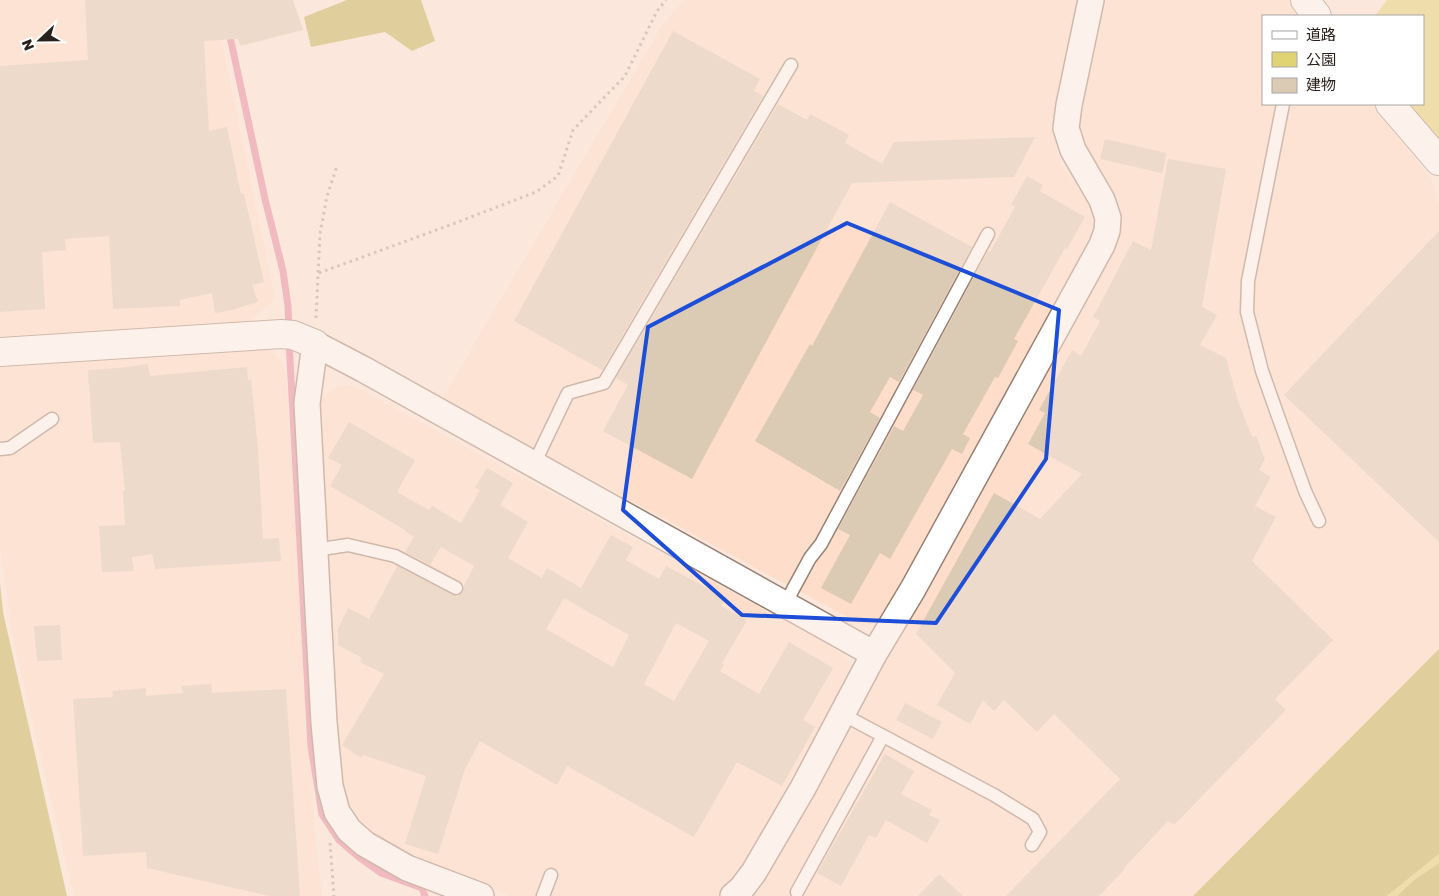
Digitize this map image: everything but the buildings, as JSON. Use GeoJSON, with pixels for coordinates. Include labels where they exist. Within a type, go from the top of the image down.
{"type":"FeatureCollection","features":[{"type":"Feature","properties":{"kind":"street"},"geometry":{"type":"LineString","coordinates":[[733,896],[742,888],[754,872],[803,788],[874,654],[913,589],[1102,245],[1107,230],[1108,218],[1102,200],[1073,150],[1066,128],[1091,0]]}},
{"type":"Feature","properties":{"kind":"street"},"geometry":{"type":"LineString","coordinates":[[1391,105],[1439,161]]}},
{"type":"Feature","properties":{"kind":"street"},"geometry":{"type":"LineString","coordinates":[[0,352],[296,338],[363,369],[874,654]]}},
{"type":"Feature","properties":{"kind":"street"},"geometry":{"type":"LineString","coordinates":[[296,338],[307,403],[324,723],[330,786],[337,812],[349,830],[365,844],[407,868],[481,896]]}},
{"type":"Feature","properties":{"kind":"lane"},"geometry":{"type":"LineString","coordinates":[[534,464],[568,393],[604,383],[791,66]]}},
{"type":"Feature","properties":{"kind":"lane"},"geometry":{"type":"LineString","coordinates":[[1283,105],[1248,281],[1247,312],[1265,379],[1319,521]]}},
{"type":"Feature","properties":{"kind":"lane"},"geometry":{"type":"LineString","coordinates":[[785,604],[810,558],[821,544],[988,234]]}},
{"type":"Feature","properties":{"kind":"lane"},"geometry":{"type":"LineString","coordinates":[[0,449],[10,448],[52,419]]}},
{"type":"Feature","properties":{"kind":"lane"},"geometry":{"type":"LineString","coordinates":[[315,550],[348,545],[395,556],[456,588]]}},
{"type":"Feature","properties":{"kind":"lane"},"geometry":{"type":"LineString","coordinates":[[842,714],[994,795],[1033,819],[1040,832],[1032,845]]}},
{"type":"Feature","properties":{"kind":"lane"},"geometry":{"type":"LineString","coordinates":[[797,892],[883,736]]}},
{"type":"Feature","properties":{"kind":"lane"},"geometry":{"type":"LineString","coordinates":[[543,896],[551,875]]}},
{"type":"Feature","properties":{"kind":"path"},"geometry":{"type":"LineString","coordinates":[[319,273],[536,192],[558,176],[573,130],[625,76],[657,11],[666,0]]}},
{"type":"Feature","properties":{"kind":"path"},"geometry":{"type":"LineString","coordinates":[[317,300],[320,234],[326,196],[337,166]]}},
{"type":"Feature","properties":{"kind":"path"},"geometry":{"type":"LineString","coordinates":[[329,839],[334,896]]}},
{"type":"Feature","properties":{"kind":"highlighted area"},"geometry":{"type":"Polygon","coordinates":[[[847,223],[1059,310],[1046,459],[936,623],[742,615],[623,510],[648,327],[847,223]]]}},
{"type":"Feature","properties":{"kind":"shaded area"},"geometry":{"type":"Polygon","coordinates":[[[0,0],[213,0],[275,299],[249,322],[0,337],[0,0]]]}},
{"type":"Feature","properties":{"kind":"shaded area"},"geometry":{"type":"Polygon","coordinates":[[[347,0],[421,0],[435,41],[412,51],[385,32],[311,47],[304,17],[347,0]]]}},
{"type":"Feature","properties":{"kind":"shaded area"},"geometry":{"type":"Polygon","coordinates":[[[684,0],[1078,0],[1051,125],[1061,163],[1098,220],[1090,245],[882,620],[864,626],[442,399],[662,26],[684,0]]]}},
{"type":"Feature","properties":{"kind":"shaded area"},"geometry":{"type":"Polygon","coordinates":[[[1099,0],[1289,0],[1300,15],[1262,15],[1262,105],[1372,105],[1432,180],[1435,196],[1439,204],[1439,649],[1193,896],[753,896],[763,885],[1120,228],[1119,215],[1074,124],[1099,0]]]}},
{"type":"Feature","properties":{"kind":"shaded area"},"geometry":{"type":"Polygon","coordinates":[[[267,347],[281,360],[286,376],[316,846],[322,896],[74,896],[12,635],[0,544],[0,367],[267,347]]]}},
{"type":"Feature","properties":{"kind":"shaded area"},"geometry":{"type":"Polygon","coordinates":[[[352,385],[834,648],[854,665],[850,680],[743,870],[718,896],[510,896],[398,852],[366,828],[349,810],[341,788],[315,405],[333,388],[352,385]]]}},
{"type":"Feature","properties":{"kind":"shaded area"},"geometry":{"type":"Polygon","coordinates":[[[0,582],[3,612],[67,896],[0,896],[0,582]]]}},
{"type":"Feature","properties":{"kind":"shaded area"},"geometry":{"type":"Polygon","coordinates":[[[1439,649],[1439,854],[1387,896],[1193,896],[1439,649]]]}},
{"type":"Feature","properties":{"kind":"shaded area"},"geometry":{"type":"Polygon","coordinates":[[[1439,863],[1439,896],[1397,896],[1414,880],[1439,863]]]}},
{"type":"Feature","properties":{"kind":"green space"},"geometry":{"type":"Polygon","coordinates":[[[1387,0],[1439,0],[1439,143],[1405,105],[1424,105],[1424,15],[1376,15],[1387,0]]]}},
{"type":"Feature","properties":{"kind":"green space"},"geometry":{"type":"Polygon","coordinates":[[[1439,854],[1439,863],[1414,880],[1397,896],[1387,896],[1439,854]]]}},
{"type":"Feature","properties":{"kind":"waterway"},"geometry":{"type":"LineString","coordinates":[[229,32],[265,199],[283,271],[289,330]]}},
{"type":"Feature","properties":{"kind":"waterway"},"geometry":{"type":"LineString","coordinates":[[289,341],[311,746],[322,814],[339,840],[360,858],[381,873],[422,888],[425,896]]}}]}
